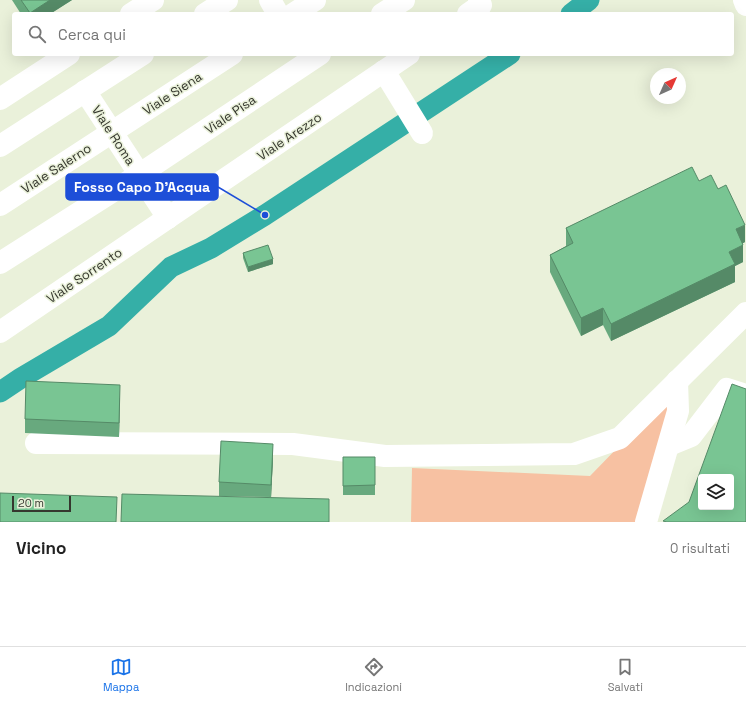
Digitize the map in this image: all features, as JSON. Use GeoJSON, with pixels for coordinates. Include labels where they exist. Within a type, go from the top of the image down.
{"type":"FeatureCollection","features":[{"type":"Feature","properties":{"kind":"street"},"geometry":{"type":"LineString","coordinates":[[134,12],[153,0]]}},
{"type":"Feature","properties":{"kind":"street"},"geometry":{"type":"LineString","coordinates":[[208,12],[227,0]]}},
{"type":"Feature","properties":{"kind":"street"},"geometry":{"type":"LineString","coordinates":[[270,0],[277,12]]}},
{"type":"Feature","properties":{"kind":"street"},"geometry":{"type":"LineString","coordinates":[[296,12],[315,0]]}},
{"type":"Feature","properties":{"kind":"street"},"geometry":{"type":"LineString","coordinates":[[385,12],[404,0]]}},
{"type":"Feature","properties":{"kind":"street"},"geometry":{"type":"LineString","coordinates":[[744,0],[746,4]]}},
{"type":"Feature","properties":{"kind":"street"},"geometry":{"type":"LineString","coordinates":[[0,99],[66,56]]}},
{"type":"Feature","properties":{"kind":"street"},"geometry":{"type":"LineString","coordinates":[[0,146],[140,56]]}},
{"type":"Feature","properties":{"kind":"street","name":"Viale Siena"},"geometry":{"type":"LineString","coordinates":[[112,131],[229,56]]}},
{"type":"Feature","properties":{"kind":"street","name":"Viale Pisa"},"geometry":{"type":"LineString","coordinates":[[0,263],[140,174],[311,56]]}},
{"type":"Feature","properties":{"kind":"street","name":"Viale Arezzo"},"geometry":{"type":"LineString","coordinates":[[168,218],[406,56]]}},
{"type":"Feature","properties":{"kind":"street"},"geometry":{"type":"LineString","coordinates":[[384,72],[422,133]]}},
{"type":"Feature","properties":{"kind":"street","name":"Viale Roma"},"geometry":{"type":"LineString","coordinates":[[85,91],[168,218]]}},
{"type":"Feature","properties":{"kind":"street","name":"Viale Salerno"},"geometry":{"type":"LineString","coordinates":[[0,205],[112,131]]}},
{"type":"Feature","properties":{"kind":"street","name":"Viale Sorrento"},"geometry":{"type":"LineString","coordinates":[[0,332],[168,218]]}},
{"type":"Feature","properties":{"kind":"street"},"geometry":{"type":"LineString","coordinates":[[36,443],[293,444],[384,456],[574,454],[620,438],[746,313]]}},
{"type":"Feature","properties":{"kind":"street"},"geometry":{"type":"LineString","coordinates":[[646,522],[678,411],[677,381]]}},
{"type":"Feature","properties":{"kind":"street"},"geometry":{"type":"LineString","coordinates":[[669,445],[691,436],[727,389],[746,395]]}},
{"type":"Feature","properties":{"kind":"shaded area"},"geometry":{"type":"Polygon","coordinates":[[[660,404],[672,409],[636,522],[411,522],[412,468],[590,476],[660,404]]]}},
{"type":"Feature","properties":{"kind":"building"},"geometry":{"type":"Polygon","coordinates":[[[21,0],[50,0],[32,12],[29,12],[21,0]]]}},
{"type":"Feature","properties":{"kind":"building"},"geometry":{"type":"Polygon","coordinates":[[[692,167],[699,181],[711,175],[718,189],[726,185],[745,225],[736,229],[743,245],[729,252],[735,264],[611,324],[603,308],[581,318],[550,255],[573,243],[566,228],[692,167]]]}},
{"type":"Feature","properties":{"kind":"building"},"geometry":{"type":"Polygon","coordinates":[[[268,245],[273,259],[248,267],[243,253],[268,245]]]}},
{"type":"Feature","properties":{"kind":"building"},"geometry":{"type":"Polygon","coordinates":[[[26,381],[120,385],[119,423],[25,419],[26,381]]]}},
{"type":"Feature","properties":{"kind":"building"},"geometry":{"type":"Polygon","coordinates":[[[732,384],[746,389],[746,522],[663,521],[689,502],[698,477],[698,510],[734,510],[734,474],[699,474],[732,384]]]}},
{"type":"Feature","properties":{"kind":"building"},"geometry":{"type":"Polygon","coordinates":[[[221,441],[273,444],[271,485],[219,482],[221,441]]]}},
{"type":"Feature","properties":{"kind":"building"},"geometry":{"type":"Polygon","coordinates":[[[343,457],[375,457],[375,485],[343,486],[343,457]]]}},
{"type":"Feature","properties":{"kind":"building"},"geometry":{"type":"Polygon","coordinates":[[[0,493],[117,497],[116,522],[0,522],[0,493]]]}},
{"type":"Feature","properties":{"kind":"building"},"geometry":{"type":"Polygon","coordinates":[[[122,494],[329,499],[329,522],[121,522],[122,494]]]}},
{"type":"Feature","properties":{"kind":"waterway"},"geometry":{"type":"LineString","coordinates":[[574,12],[589,0]]}},
{"type":"Feature","properties":{"kind":"waterway"},"geometry":{"type":"LineString","coordinates":[[0,392],[109,326],[171,267],[211,248],[265,215],[507,56]]}},
{"type":"Feature","properties":{"kind":"place","name":"Fosso Capo D'Acqua"},"geometry":{"type":"Point","coordinates":[265,215]}}]}
